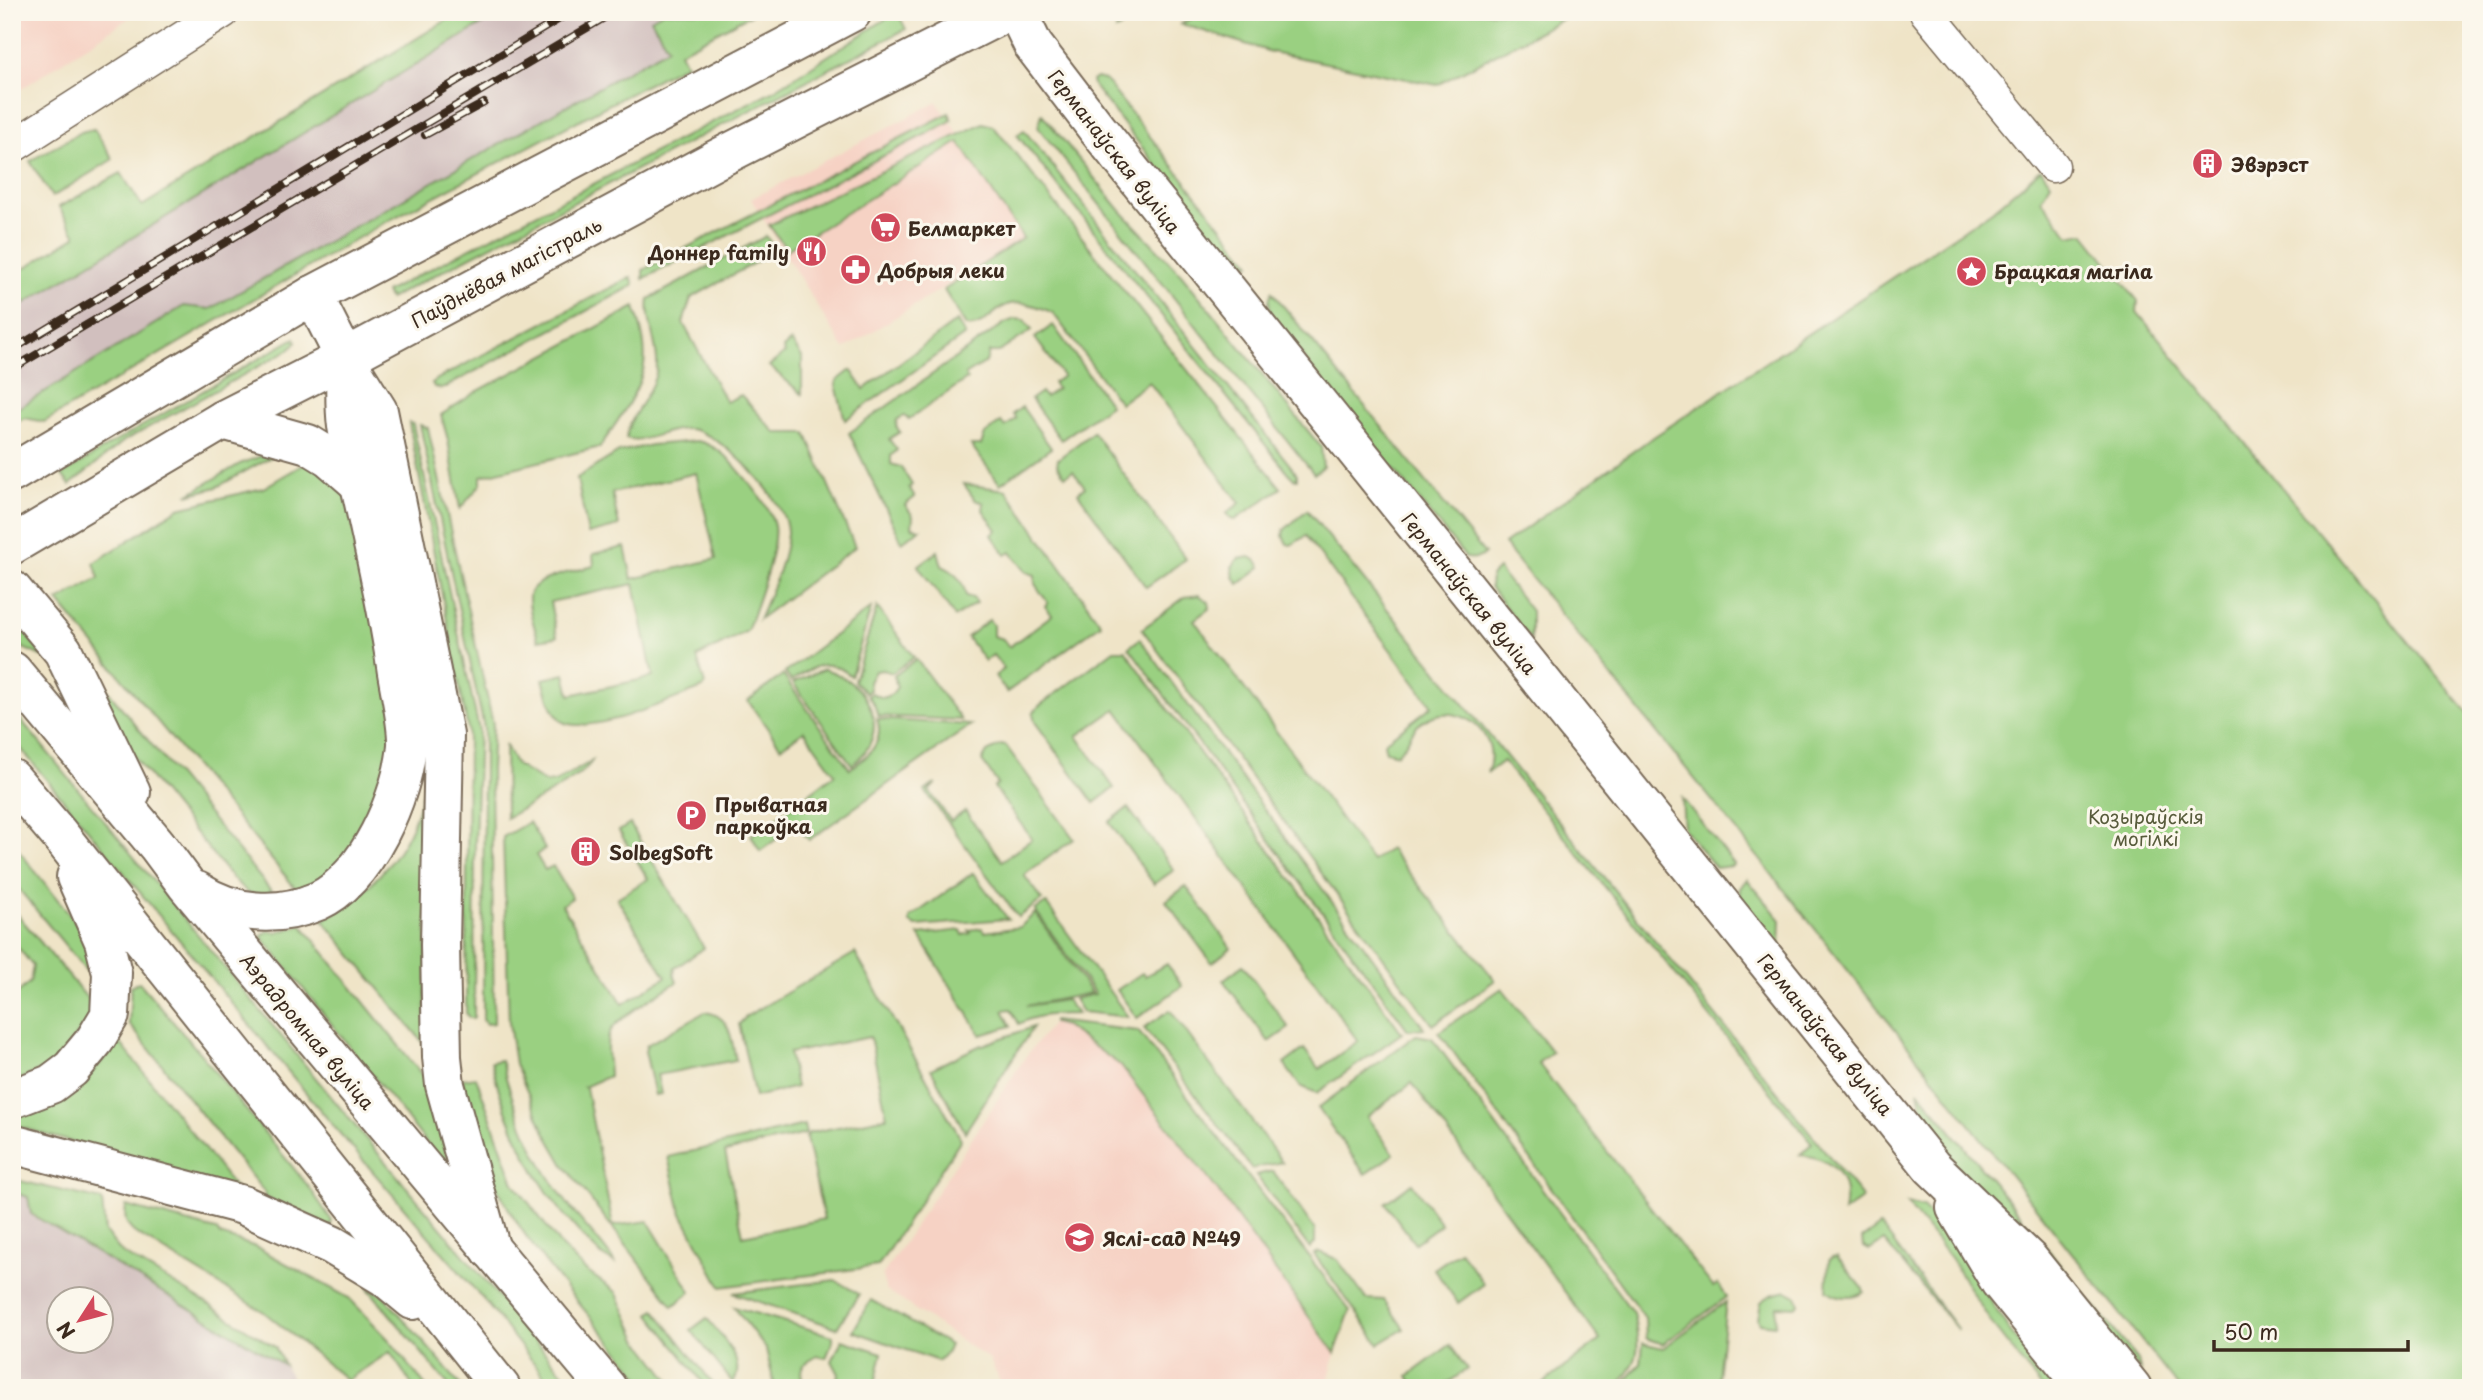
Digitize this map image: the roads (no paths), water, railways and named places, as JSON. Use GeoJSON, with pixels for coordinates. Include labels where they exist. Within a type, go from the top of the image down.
{"type":"FeatureCollection","features":[{"type":"Feature","properties":{"kind":"main road"},"geometry":{"type":"LineString","coordinates":[[17,471],[313,296],[852,12]]}},
{"type":"Feature","properties":{"kind":"main road","name":"Паўднёвая магістраль"},"geometry":{"type":"LineString","coordinates":[[12,545],[223,420],[345,358],[702,167],[1006,12]]}},
{"type":"Feature","properties":{"kind":"main road","name":"Германаўская вуліца"},"geometry":{"type":"LineString","coordinates":[[1017,12],[1033,44],[1052,72],[1932,1167],[2029,1259],[2132,1388]]}},
{"type":"Feature","properties":{"kind":"main road"},"geometry":{"type":"LineString","coordinates":[[313,296],[345,358],[377,411],[443,735],[440,945],[442,1057],[445,1084],[491,1250]]}},
{"type":"Feature","properties":{"kind":"main road"},"geometry":{"type":"LineString","coordinates":[[186,884],[209,899],[228,907],[256,913],[300,908],[323,898],[344,881],[374,842],[391,812],[401,780],[407,742],[388,612],[347,425],[345,358]]}},
{"type":"Feature","properties":{"kind":"main road"},"geometry":{"type":"LineString","coordinates":[[223,420],[308,443],[360,484]]}},
{"type":"Feature","properties":{"kind":"main road"},"geometry":{"type":"LineString","coordinates":[[12,590],[63,651],[157,845]]}},
{"type":"Feature","properties":{"kind":"main road","name":"Аэрадромная вуліца"},"geometry":{"type":"LineString","coordinates":[[12,671],[157,845],[186,884],[607,1388]]}},
{"type":"Feature","properties":{"kind":"main road"},"geometry":{"type":"LineString","coordinates":[[12,779],[501,1388]]}},
{"type":"Feature","properties":{"kind":"main road"},"geometry":{"type":"LineString","coordinates":[[12,1099],[51,1084],[71,1069],[96,1040],[110,1015],[112,973],[104,941],[58,833]]}},
{"type":"Feature","properties":{"kind":"main road"},"geometry":{"type":"LineString","coordinates":[[12,1144],[243,1205],[332,1245],[385,1277],[466,1344]]}},
{"type":"Feature","properties":{"kind":"main road","name":"Германаўская вуліца"},"geometry":{"type":"LineString","coordinates":[[1932,1167],[2000,1282],[2086,1388]]}},
{"type":"Feature","properties":{"kind":"street"},"geometry":{"type":"LineString","coordinates":[[12,147],[223,12]]}},
{"type":"Feature","properties":{"kind":"street"},"geometry":{"type":"LineString","coordinates":[[1927,12],[2053,166]]}},
{"type":"Feature","properties":{"kind":"railway"},"geometry":{"type":"LineString","coordinates":[[12,350],[571,12]]}},
{"type":"Feature","properties":{"kind":"railway"},"geometry":{"type":"LineString","coordinates":[[12,369],[614,12]]}},
{"type":"Feature","properties":{"kind":"railway"},"geometry":{"type":"LineString","coordinates":[[425,135],[484,103]]}},
{"type":"Feature","properties":{"kind":"place","name":"Эвэрэст"},"geometry":{"type":"Point","coordinates":[2208,164]}},
{"type":"Feature","properties":{"kind":"place","name":"Белмаркет"},"geometry":{"type":"Point","coordinates":[885,228]}},
{"type":"Feature","properties":{"kind":"place","name":"Доннер family"},"geometry":{"type":"Point","coordinates":[812,252]}},
{"type":"Feature","properties":{"kind":"place","name":"Добрыя леки"},"geometry":{"type":"Point","coordinates":[855,270]}},
{"type":"Feature","properties":{"kind":"place","name":"Брацкая магіла"},"geometry":{"type":"Point","coordinates":[1971,271]}},
{"type":"Feature","properties":{"kind":"place","name":"Прыватная паркоўка"},"geometry":{"type":"Point","coordinates":[692,815]}},
{"type":"Feature","properties":{"kind":"place","name":"SolbegSoft"},"geometry":{"type":"Point","coordinates":[586,852]}},
{"type":"Feature","properties":{"kind":"place","name":"Яслі-сад №49"},"geometry":{"type":"Point","coordinates":[1080,1238]}},
{"type":"Feature","properties":{"kind":"park label","name":"Козыраўскія могілкі"},"geometry":{"type":"Point","coordinates":[2146,827]}}]}
